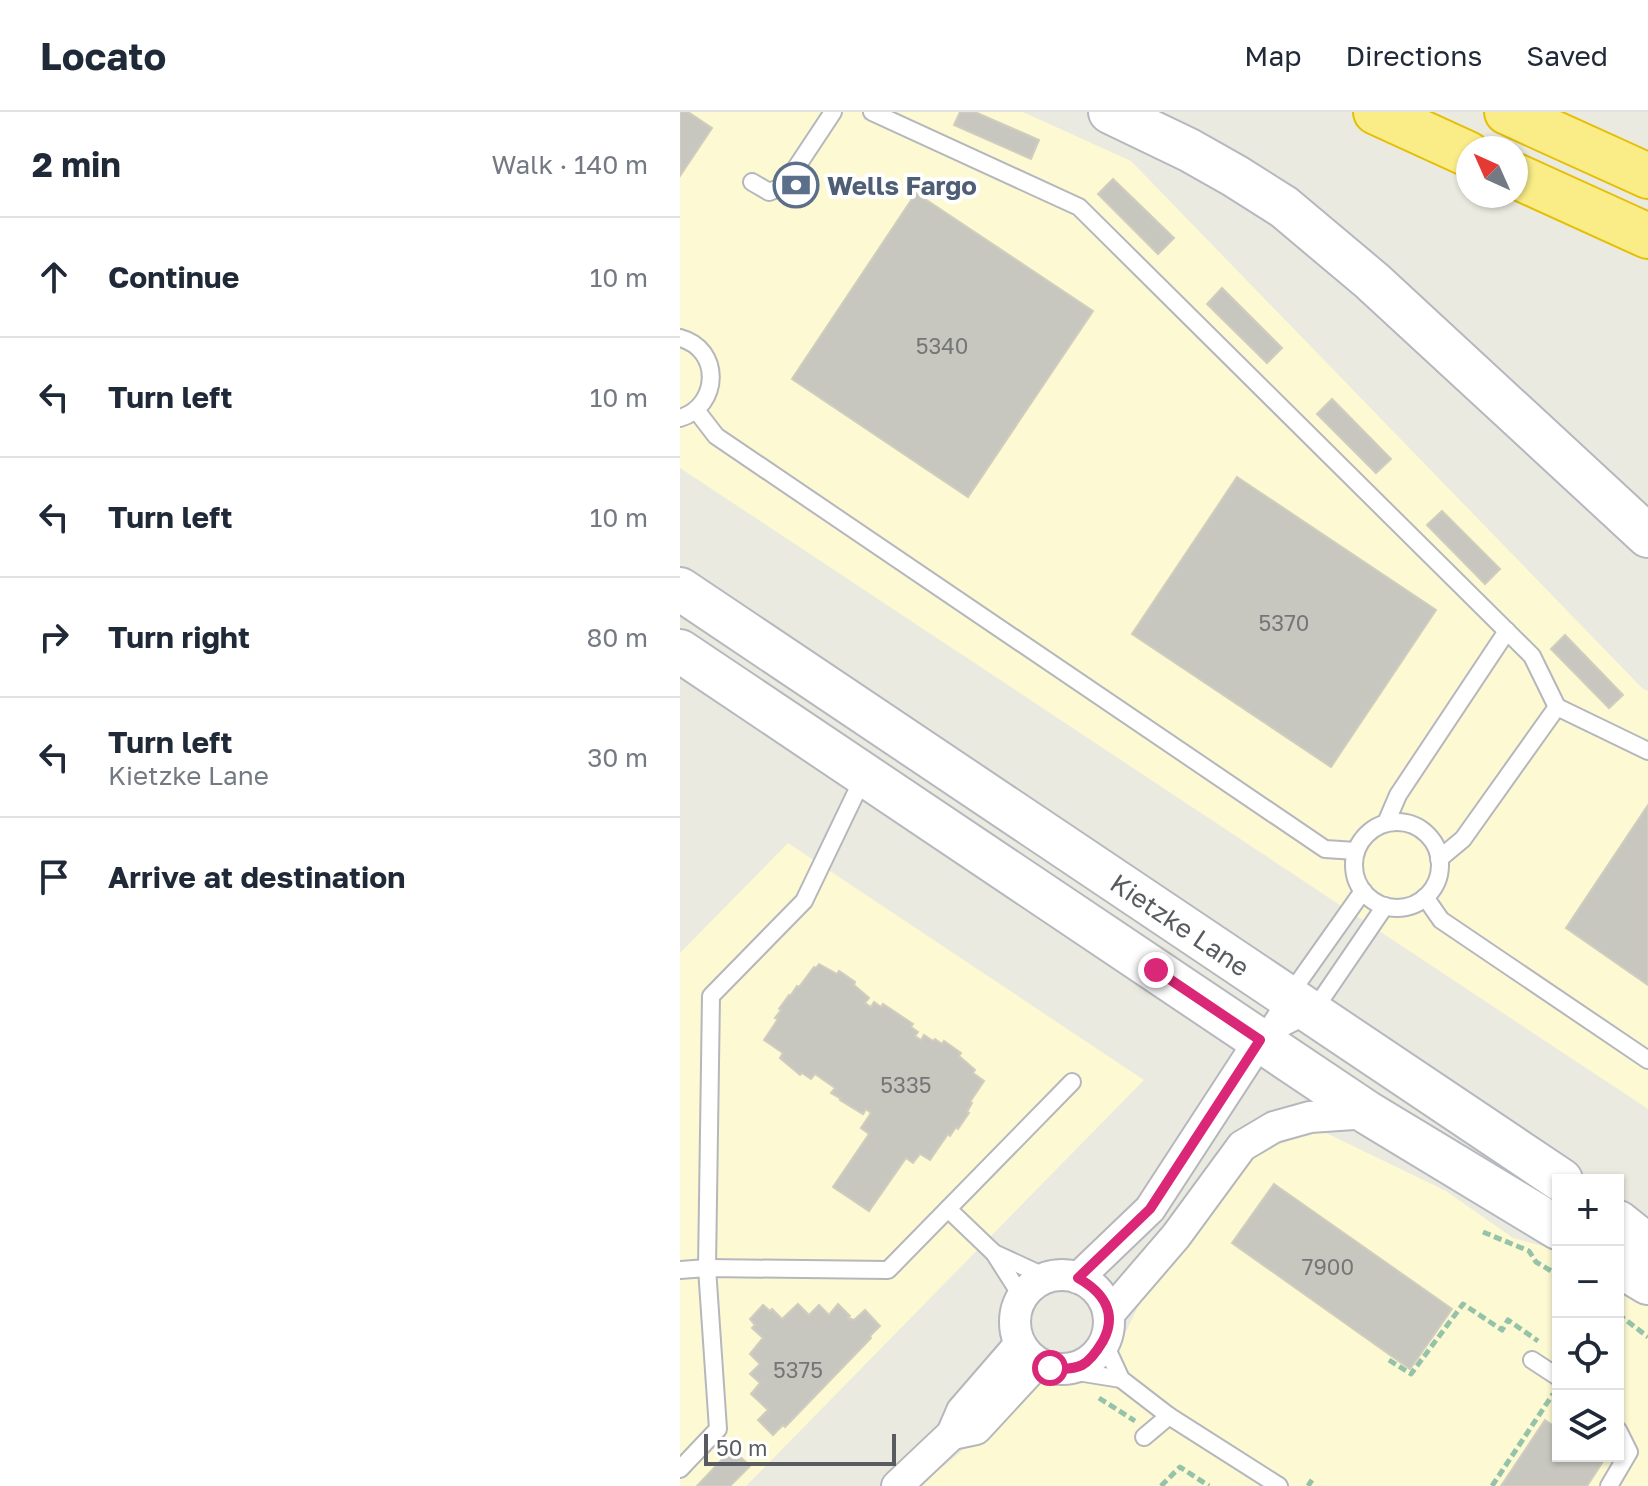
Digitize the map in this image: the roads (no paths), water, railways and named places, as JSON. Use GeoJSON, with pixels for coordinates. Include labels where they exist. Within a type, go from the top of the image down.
{"type":"FeatureCollection","features":[{"type":"Feature","properties":{"kind":"highway"},"geometry":{"type":"LineString","coordinates":[[1376,112],[1456,149]]}},
{"type":"Feature","properties":{"kind":"highway"},"geometry":{"type":"LineString","coordinates":[[1507,112],[1648,176]]}},
{"type":"Feature","properties":{"kind":"highway"},"geometry":{"type":"LineString","coordinates":[[1528,181],[1648,236]]}},
{"type":"Feature","properties":{"kind":"main road"},"geometry":{"type":"LineString","coordinates":[[1110,112],[1189,150],[1284,207],[1372,281],[1648,536]]}},
{"type":"Feature","properties":{"kind":"main road","name":"Kietzke Lane"},"geometry":{"type":"LineString","coordinates":[[680,589],[1552,1174]]}},
{"type":"Feature","properties":{"kind":"main road","name":"Kietzke Lane"},"geometry":{"type":"LineString","coordinates":[[680,651],[1368,1113],[1552,1224]]}},
{"type":"Feature","properties":{"kind":"main road"},"geometry":{"type":"LineString","coordinates":[[1624,1214],[1648,1224]]}},
{"type":"Feature","properties":{"kind":"main road"},"geometry":{"type":"LineString","coordinates":[[1624,1227],[1648,1246]]}},
{"type":"Feature","properties":{"kind":"main road"},"geometry":{"type":"LineString","coordinates":[[1624,1269],[1648,1283]]}},
{"type":"Feature","properties":{"kind":"street"},"geometry":{"type":"LineString","coordinates":[[1078,1278],[1150,1209],[1260,1040]]}},
{"type":"Feature","properties":{"kind":"street"},"geometry":{"type":"LineString","coordinates":[[1106,1327],[1103,1298],[1092,1286],[1078,1278],[1062,1275],[1046,1277],[1032,1286],[1022,1297],[1014,1326],[1041,1359],[1080,1366],[1093,1358],[1106,1327],[1242,1146],[1274,1127],[1310,1117],[1368,1113]]}},
{"type":"Feature","properties":{"kind":"street"},"geometry":{"type":"LineString","coordinates":[[897,1486],[952,1434],[976,1429],[1041,1359]]}},
{"type":"Feature","properties":{"kind":"lane"},"geometry":{"type":"LineString","coordinates":[[752,182],[769,192],[784,186],[833,112]]}},
{"type":"Feature","properties":{"kind":"lane"},"geometry":{"type":"LineString","coordinates":[[872,112],[1079,207],[1532,656],[1557,707],[1648,751]]}},
{"type":"Feature","properties":{"kind":"lane"},"geometry":{"type":"LineString","coordinates":[[680,338],[698,347],[707,358],[711,372],[705,400],[696,410],[680,418]]}},
{"type":"Feature","properties":{"kind":"lane"},"geometry":{"type":"LineString","coordinates":[[696,410],[716,436],[1325,849],[1356,851]]}},
{"type":"Feature","properties":{"kind":"lane"},"geometry":{"type":"LineString","coordinates":[[1386,823],[1398,795],[1507,631]]}},
{"type":"Feature","properties":{"kind":"lane"},"geometry":{"type":"LineString","coordinates":[[1439,859],[1463,839],[1557,707]]}},
{"type":"Feature","properties":{"kind":"lane"},"geometry":{"type":"LineString","coordinates":[[680,1469],[718,1429],[707,1268],[711,996],[804,901],[865,774]]}},
{"type":"Feature","properties":{"kind":"lane"},"geometry":{"type":"LineString","coordinates":[[1386,823],[1415,825],[1435,845],[1439,873],[1434,887],[1413,905],[1385,906],[1363,891],[1356,879],[1356,851],[1373,829],[1386,823]]}},
{"type":"Feature","properties":{"kind":"lane"},"geometry":{"type":"LineString","coordinates":[[1260,1040],[1300,1005],[1363,891]]}},
{"type":"Feature","properties":{"kind":"lane"},"geometry":{"type":"LineString","coordinates":[[1425,897],[1441,920],[1648,1060]]}},
{"type":"Feature","properties":{"kind":"lane"},"geometry":{"type":"LineString","coordinates":[[1260,1040],[1300,1005],[1385,906]]}},
{"type":"Feature","properties":{"kind":"lane"},"geometry":{"type":"LineString","coordinates":[[680,1270],[888,1270],[1072,1082]]}},
{"type":"Feature","properties":{"kind":"lane"},"geometry":{"type":"LineString","coordinates":[[948,1209],[994,1253],[1022,1297]]}},
{"type":"Feature","properties":{"kind":"lane"},"geometry":{"type":"LineString","coordinates":[[994,1253],[1046,1277]]}},
{"type":"Feature","properties":{"kind":"lane"},"geometry":{"type":"LineString","coordinates":[[1106,1327],[1121,1379]]}},
{"type":"Feature","properties":{"kind":"lane"},"geometry":{"type":"LineString","coordinates":[[1041,1359],[1121,1379],[1169,1416],[1279,1486]]}},
{"type":"Feature","properties":{"kind":"lane"},"geometry":{"type":"LineString","coordinates":[[1532,1360],[1552,1373]]}},
{"type":"Feature","properties":{"kind":"lane"},"geometry":{"type":"LineString","coordinates":[[1144,1437],[1169,1416]]}},
{"type":"Feature","properties":{"kind":"lane"},"geometry":{"type":"LineString","coordinates":[[1624,1442],[1629,1452],[1624,1460]]}},
{"type":"Feature","properties":{"kind":"lane"},"geometry":{"type":"LineString","coordinates":[[1609,1486],[1623,1462]]}},
{"type":"Feature","properties":{"kind":"place","name":"Wells Fargo"},"geometry":{"type":"Point","coordinates":[796,185]}}]}
